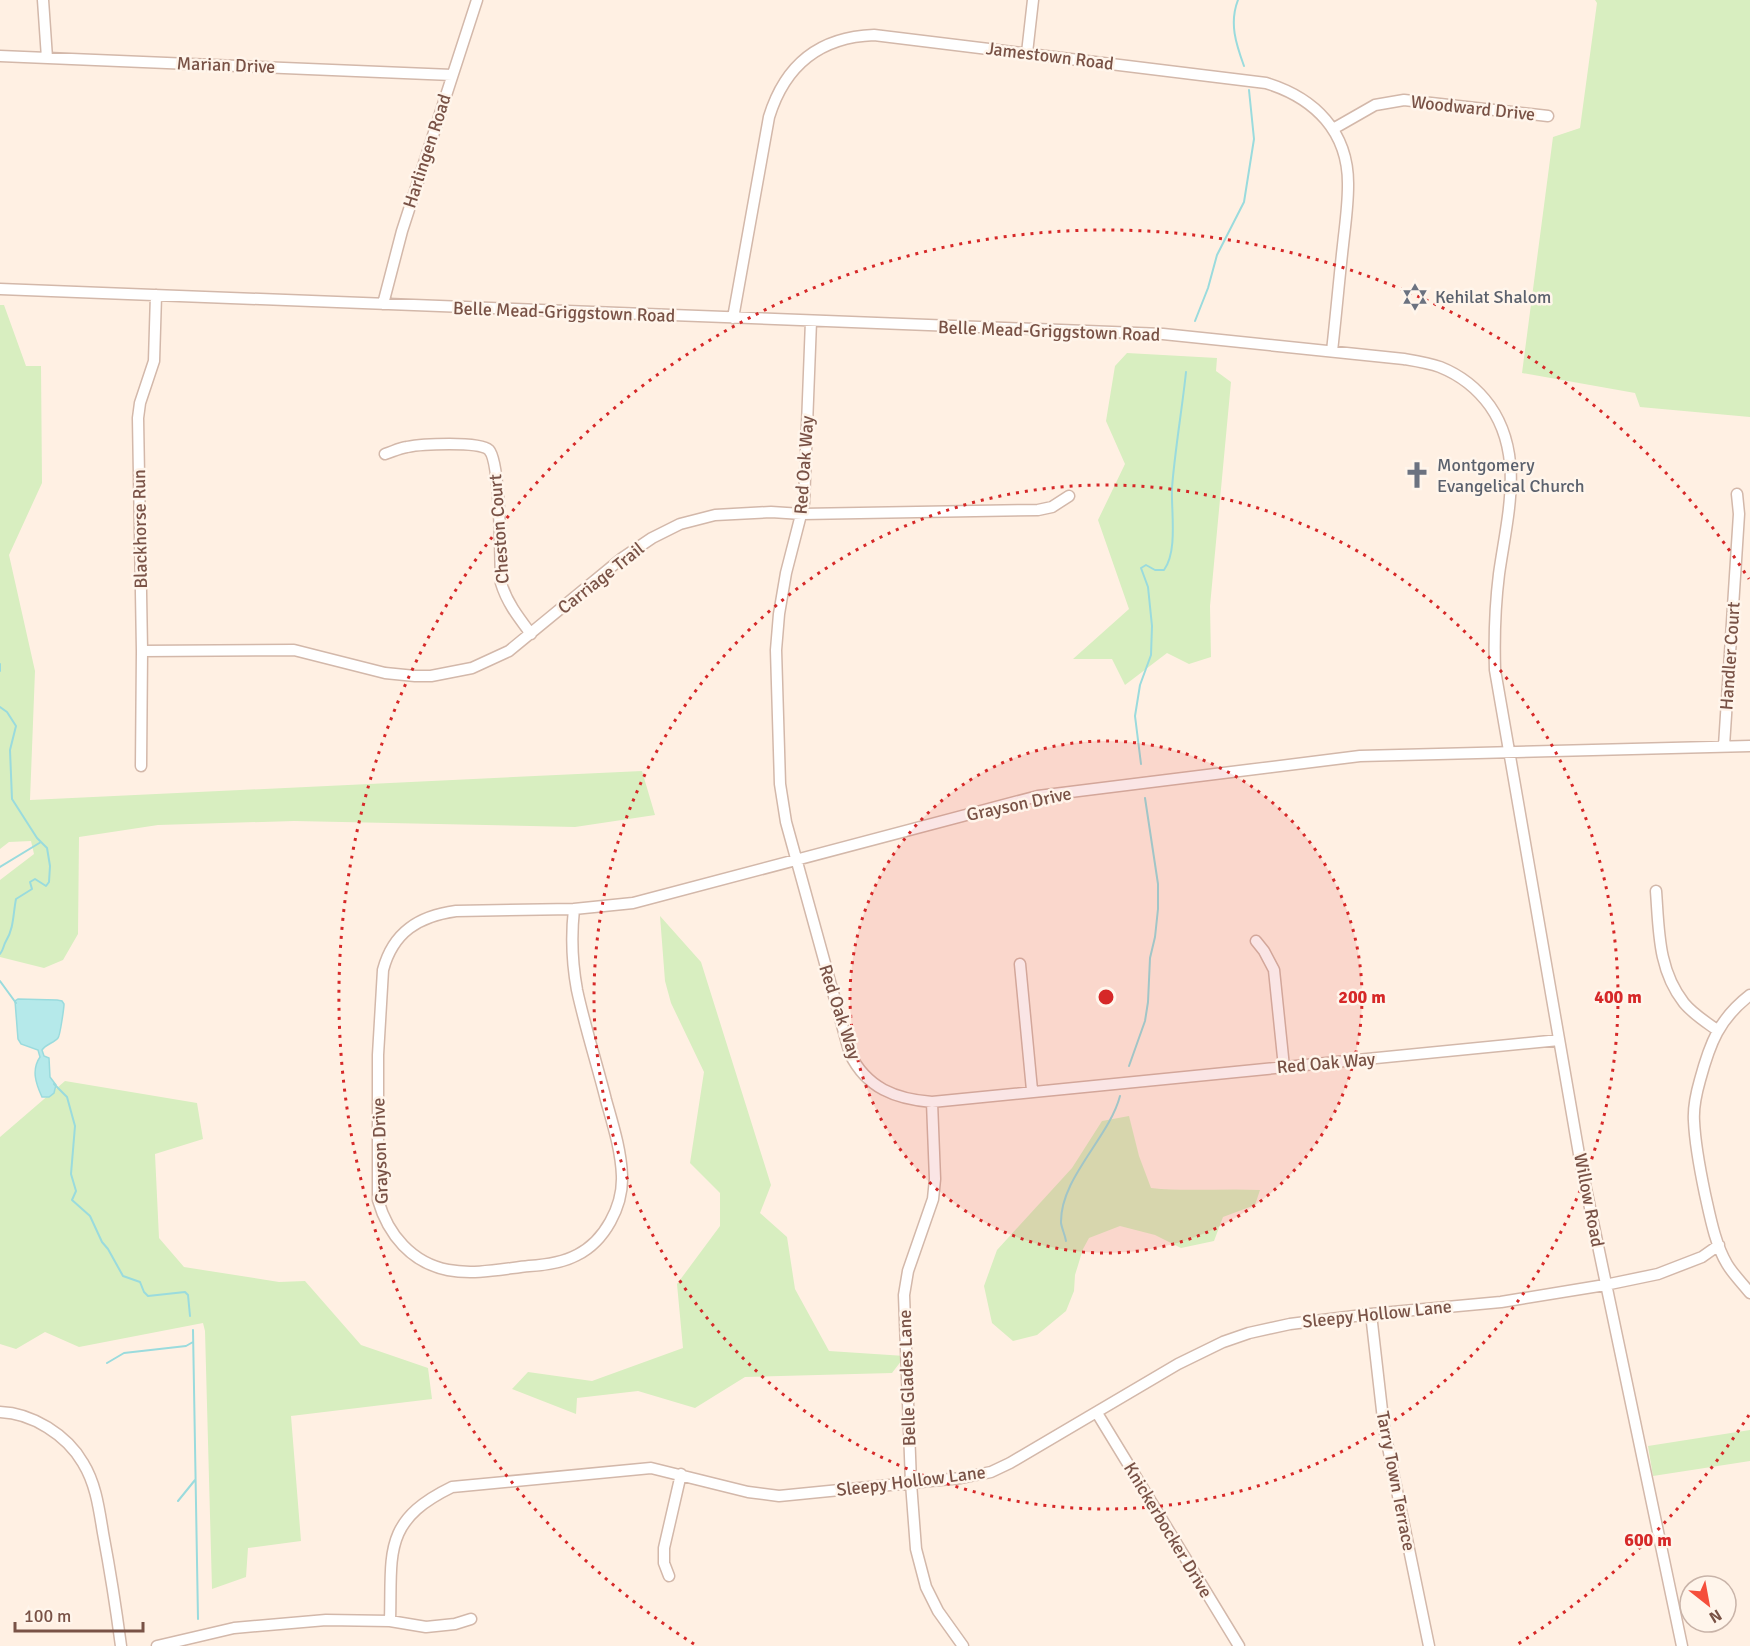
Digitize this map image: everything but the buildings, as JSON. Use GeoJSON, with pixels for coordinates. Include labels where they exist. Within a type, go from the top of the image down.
{"type":"FeatureCollection","features":[{"type":"Feature","properties":{"kind":"street"},"geometry":{"type":"LineString","coordinates":[[44,0],[47,58]]}},
{"type":"Feature","properties":{"kind":"street","name":"Harlingen Road"},"geometry":{"type":"LineString","coordinates":[[382,304],[402,231],[477,0]]}},
{"type":"Feature","properties":{"kind":"street"},"geometry":{"type":"LineString","coordinates":[[1027,53],[1033,0]]}},
{"type":"Feature","properties":{"kind":"street","name":"Jamestown Road"},"geometry":{"type":"LineString","coordinates":[[734,318],[769,117],[776,97],[786,78],[808,56],[838,40],[860,35],[874,35],[1266,82],[1303,99],[1323,116],[1333,129],[1345,156],[1348,184],[1332,351]]}},
{"type":"Feature","properties":{"kind":"street","name":"Marian Drive"},"geometry":{"type":"LineString","coordinates":[[0,56],[452,75]]}},
{"type":"Feature","properties":{"kind":"street","name":"Woodward Drive"},"geometry":{"type":"LineString","coordinates":[[1333,129],[1375,105],[1404,100],[1548,116]]}},
{"type":"Feature","properties":{"kind":"street","name":"Belle Mead-Griggstown Road"},"geometry":{"type":"LineString","coordinates":[[0,289],[1163,334],[1404,359],[1438,366],[1455,374],[1483,397],[1503,429],[1509,448],[1512,472],[1494,636],[1495,670],[1509,751]]}},
{"type":"Feature","properties":{"kind":"street","name":"Blackhorse Run"},"geometry":{"type":"LineString","coordinates":[[141,766],[142,651],[138,418],[140,403],[154,361],[156,295]]}},
{"type":"Feature","properties":{"kind":"street","name":"Red Oak Way"},"geometry":{"type":"LineString","coordinates":[[811,321],[802,514],[786,573],[776,650],[780,784],[786,822],[833,998],[854,1062],[870,1081],[887,1093],[916,1101],[932,1102],[1032,1090],[1559,1040]]}},
{"type":"Feature","properties":{"kind":"street","name":"Cheston Court"},"geometry":{"type":"LineString","coordinates":[[385,454],[407,447],[428,445],[481,446],[490,451],[494,459],[497,480],[501,583],[511,607],[531,634]]}},
{"type":"Feature","properties":{"kind":"street","name":"Handler Court"},"geometry":{"type":"LineString","coordinates":[[1724,746],[1739,514],[1737,494]]}},
{"type":"Feature","properties":{"kind":"street","name":"Carriage Trail"},"geometry":{"type":"LineString","coordinates":[[142,651],[294,650],[386,673],[423,676],[472,668],[509,651],[621,559],[652,538],[680,524],[715,515],[771,512],[802,514],[1038,510],[1052,507],[1069,496]]}},
{"type":"Feature","properties":{"kind":"street"},"geometry":{"type":"LineString","coordinates":[[1509,751],[1750,746]]}},
{"type":"Feature","properties":{"kind":"street","name":"Grayson Drive"},"geometry":{"type":"LineString","coordinates":[[574,909],[571,933],[577,990],[619,1148],[622,1176],[617,1207],[609,1225],[585,1251],[551,1264],[466,1272],[429,1265],[417,1259],[394,1236],[386,1223],[378,1200],[378,1055],[383,970],[386,960],[401,934],[429,916],[456,911],[574,909],[633,903],[1038,796],[1360,756],[1509,751]]}},
{"type":"Feature","properties":{"kind":"street","name":"Willow Road"},"geometry":{"type":"LineString","coordinates":[[1509,751],[1559,1040],[1605,1285],[1682,1646]]}},
{"type":"Feature","properties":{"kind":"street"},"geometry":{"type":"LineString","coordinates":[[1656,891],[1661,955],[1670,979],[1684,1003],[1717,1030]]}},
{"type":"Feature","properties":{"kind":"street"},"geometry":{"type":"LineString","coordinates":[[1256,941],[1274,970],[1284,1067]]}},
{"type":"Feature","properties":{"kind":"street"},"geometry":{"type":"LineString","coordinates":[[1020,964],[1032,1090]]}},
{"type":"Feature","properties":{"kind":"street"},"geometry":{"type":"LineString","coordinates":[[1750,995],[1734,1008],[1717,1030],[1707,1054],[1697,1092],[1694,1120],[1698,1161],[1719,1245],[1727,1264],[1750,1293]]}},
{"type":"Feature","properties":{"kind":"street","name":"Belle Glades Lane"},"geometry":{"type":"LineString","coordinates":[[932,1102],[935,1179],[933,1199],[908,1270],[904,1295],[911,1484],[916,1549],[922,1575],[938,1611],[963,1646]]}},
{"type":"Feature","properties":{"kind":"street","name":"Sleepy Hollow Lane"},"geometry":{"type":"LineString","coordinates":[[390,1621],[392,1551],[397,1535],[416,1509],[432,1497],[452,1487],[659,1469],[748,1492],[779,1496],[961,1478],[991,1472],[1010,1463],[1178,1364],[1223,1342],[1290,1324],[1501,1302],[1605,1285],[1658,1274],[1702,1257],[1719,1245]]}},
{"type":"Feature","properties":{"kind":"street","name":"Tarry Town Terrace"},"geometry":{"type":"LineString","coordinates":[[1371,1314],[1384,1428],[1430,1646]]}},
{"type":"Feature","properties":{"kind":"street"},"geometry":{"type":"LineString","coordinates":[[0,1413],[9,1413],[51,1429],[62,1437],[83,1461],[96,1493],[121,1646]]}},
{"type":"Feature","properties":{"kind":"street","name":"Knickerbocker Drive"},"geometry":{"type":"LineString","coordinates":[[1097,1413],[1239,1646]]}},
{"type":"Feature","properties":{"kind":"street"},"geometry":{"type":"LineString","coordinates":[[669,1576],[664,1563],[664,1548],[681,1474]]}},
{"type":"Feature","properties":{"kind":"street"},"geometry":{"type":"LineString","coordinates":[[157,1646],[234,1628],[336,1619],[390,1621],[426,1626],[455,1624],[471,1619]]}},
{"type":"Feature","properties":{"kind":"green space"},"geometry":{"type":"Polygon","coordinates":[[[1595,0],[1750,0],[1750,417],[1640,407],[1635,393],[1522,373],[1553,137],[1580,128],[1597,3],[1595,0]]]}},
{"type":"Feature","properties":{"kind":"green space"},"geometry":{"type":"Polygon","coordinates":[[[0,305],[4,305],[26,366],[41,366],[42,483],[9,555],[35,671],[30,800],[642,771],[655,815],[575,827],[294,821],[158,825],[79,837],[78,934],[63,960],[44,968],[0,957],[0,880],[34,854],[31,841],[9,842],[0,849],[0,305]]]}},
{"type":"Feature","properties":{"kind":"green space"},"geometry":{"type":"Polygon","coordinates":[[[1127,353],[1217,358],[1216,371],[1231,382],[1210,606],[1211,657],[1189,664],[1167,653],[1125,685],[1112,659],[1073,659],[1129,609],[1098,520],[1125,464],[1106,421],[1115,366],[1127,353]]]}},
{"type":"Feature","properties":{"kind":"green space"},"geometry":{"type":"Polygon","coordinates":[[[660,916],[701,962],[771,1185],[760,1213],[787,1237],[795,1289],[829,1351],[905,1356],[892,1373],[745,1377],[695,1408],[638,1391],[577,1398],[576,1414],[512,1389],[528,1372],[592,1381],[683,1348],[677,1284],[720,1226],[720,1193],[690,1163],[704,1072],[671,1003],[665,981],[660,916]]]}},
{"type":"Feature","properties":{"kind":"green space"},"geometry":{"type":"Polygon","coordinates":[[[65,1081],[197,1103],[203,1139],[155,1154],[159,1238],[184,1267],[279,1282],[305,1281],[361,1345],[428,1368],[432,1399],[291,1416],[301,1541],[248,1548],[246,1577],[212,1589],[203,1323],[79,1347],[45,1332],[16,1349],[0,1344],[0,1137],[65,1081]]]}},
{"type":"Feature","properties":{"kind":"green space"},"geometry":{"type":"Polygon","coordinates":[[[1129,1116],[1139,1156],[1151,1188],[1260,1190],[1255,1205],[1223,1217],[1214,1241],[1181,1248],[1155,1235],[1120,1226],[1089,1238],[1083,1249],[1075,1275],[1074,1291],[1066,1311],[1037,1335],[1013,1341],[992,1323],[984,1286],[997,1250],[1072,1168],[1102,1121],[1129,1116]]]}},
{"type":"Feature","properties":{"kind":"green space"},"geometry":{"type":"Polygon","coordinates":[[[1750,1430],[1750,1461],[1653,1476],[1648,1446],[1750,1430]]]}},
{"type":"Feature","properties":{"kind":"water"},"geometry":{"type":"Polygon","coordinates":[[[18,999],[57,1000],[64,1004],[58,1038],[42,1050],[44,1056],[49,1058],[50,1077],[56,1085],[54,1093],[49,1097],[42,1097],[36,1082],[35,1072],[40,1057],[38,1050],[21,1044],[18,1039],[15,1001],[18,999]]]}},
{"type":"Feature","properties":{"kind":"waterway"},"geometry":{"type":"LineString","coordinates":[[1238,0],[1234,25],[1236,42],[1244,66]]}},
{"type":"Feature","properties":{"kind":"waterway"},"geometry":{"type":"LineString","coordinates":[[1195,321],[1208,288],[1217,255],[1244,202],[1254,139],[1249,90]]}},
{"type":"Feature","properties":{"kind":"waterway"},"geometry":{"type":"LineString","coordinates":[[1141,764],[1135,716],[1140,685],[1151,655],[1152,626],[1148,587],[1141,568],[1146,565],[1155,570],[1164,570],[1171,552],[1172,488],[1186,372]]}},
{"type":"Feature","properties":{"kind":"waterway"},"geometry":{"type":"LineString","coordinates":[[0,664],[0,671]]}},
{"type":"Feature","properties":{"kind":"waterway"},"geometry":{"type":"LineString","coordinates":[[0,707],[7,712],[16,726],[10,750],[12,799],[37,838],[47,848],[50,866],[49,882],[46,886],[35,879],[30,882],[32,889],[16,899],[11,931],[0,954]]}},
{"type":"Feature","properties":{"kind":"waterway"},"geometry":{"type":"LineString","coordinates":[[1129,1066],[1145,1021],[1150,958],[1158,909],[1158,884],[1145,798]]}},
{"type":"Feature","properties":{"kind":"waterway"},"geometry":{"type":"LineString","coordinates":[[0,867],[41,842]]}},
{"type":"Feature","properties":{"kind":"waterway"},"geometry":{"type":"LineString","coordinates":[[0,981],[16,1003]]}},
{"type":"Feature","properties":{"kind":"waterway"},"geometry":{"type":"LineString","coordinates":[[54,1084],[67,1097],[75,1126],[71,1174],[76,1191],[72,1200],[90,1216],[102,1242],[123,1276],[140,1282],[148,1296],[185,1292],[188,1295],[190,1316]]}},
{"type":"Feature","properties":{"kind":"waterway"},"geometry":{"type":"LineString","coordinates":[[1066,1241],[1061,1223],[1068,1190],[1106,1127],[1120,1096]]}},
{"type":"Feature","properties":{"kind":"waterway"},"geometry":{"type":"LineString","coordinates":[[193,1330],[198,1619]]}},
{"type":"Feature","properties":{"kind":"waterway"},"geometry":{"type":"LineString","coordinates":[[107,1363],[124,1353],[186,1346],[193,1342]]}},
{"type":"Feature","properties":{"kind":"waterway"},"geometry":{"type":"LineString","coordinates":[[178,1501],[195,1480]]}},
{"type":"Feature","properties":{"kind":"place","name":"Kehilat Shalom"},"geometry":{"type":"Point","coordinates":[1415,297]}},
{"type":"Feature","properties":{"kind":"place","name":"Montgomery Evangelical Church"},"geometry":{"type":"Point","coordinates":[1417,475]}}]}
